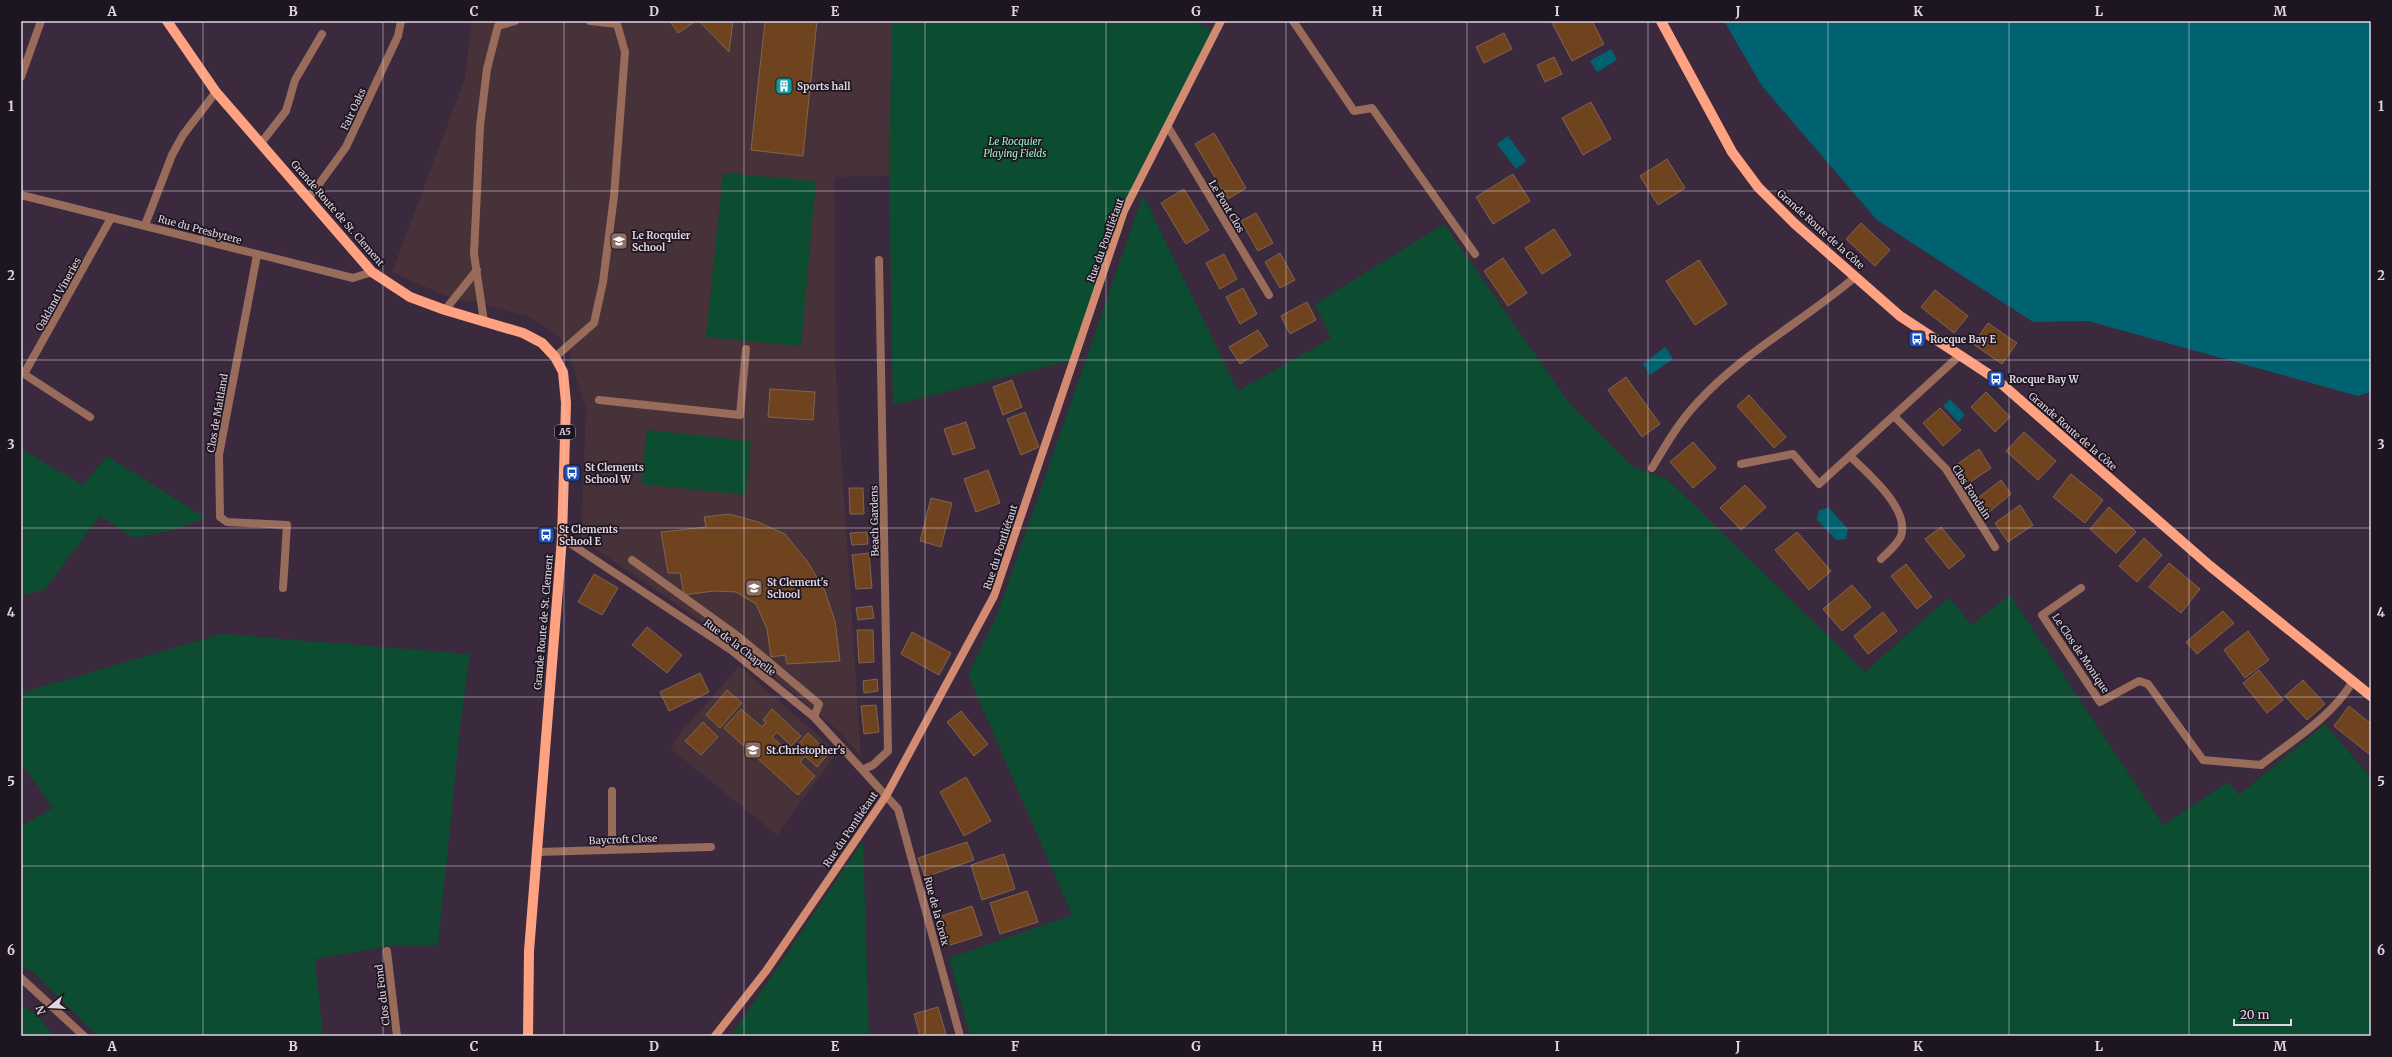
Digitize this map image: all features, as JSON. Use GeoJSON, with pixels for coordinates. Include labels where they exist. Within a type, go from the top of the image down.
{"type":"FeatureCollection","features":[{"type":"Feature","properties":{"kind":"main road","name":"Grande Route de St. Clement"},"geometry":{"type":"LineString","coordinates":[[167,21],[216,92],[372,272],[410,297],[445,310],[523,333],[542,343],[555,357],[563,372],[566,403],[562,538],[529,951],[528,1036]]}},
{"type":"Feature","properties":{"kind":"main road","name":"Rue du Pontliétaut"},"geometry":{"type":"LineString","coordinates":[[715,1036],[766,971],[886,796],[994,596],[1124,211],[1221,21]]}},
{"type":"Feature","properties":{"kind":"main road","name":"Grande Route de la Côte"},"geometry":{"type":"LineString","coordinates":[[1662,21],[1732,152],[1758,187],[1855,277],[1900,316],[1996,380],[2210,566],[2371,696]]}},
{"type":"Feature","properties":{"kind":"street"},"geometry":{"type":"LineString","coordinates":[[21,77],[42,21]]}},
{"type":"Feature","properties":{"kind":"street","name":"Fair Oaks"},"geometry":{"type":"LineString","coordinates":[[309,198],[346,147],[398,36],[401,21]]}},
{"type":"Feature","properties":{"kind":"street"},"geometry":{"type":"LineString","coordinates":[[484,322],[474,254],[480,133],[487,68],[498,26],[515,21]]}},
{"type":"Feature","properties":{"kind":"street"},"geometry":{"type":"LineString","coordinates":[[555,357],[594,323],[603,282],[614,196],[625,52],[618,24],[590,21]]}},
{"type":"Feature","properties":{"kind":"street"},"geometry":{"type":"LineString","coordinates":[[1293,21],[1354,111],[1372,108],[1475,254]]}},
{"type":"Feature","properties":{"kind":"street"},"geometry":{"type":"LineString","coordinates":[[261,143],[286,111],[295,80],[322,34]]}},
{"type":"Feature","properties":{"kind":"street"},"geometry":{"type":"LineString","coordinates":[[145,225],[172,155],[183,135],[216,92]]}},
{"type":"Feature","properties":{"kind":"street","name":"Le Pont Clos"},"geometry":{"type":"LineString","coordinates":[[1168,127],[1269,295]]}},
{"type":"Feature","properties":{"kind":"street","name":"Rue du Presbytere"},"geometry":{"type":"LineString","coordinates":[[21,195],[353,278],[372,272]]}},
{"type":"Feature","properties":{"kind":"street","name":"Oakland Vineries"},"geometry":{"type":"LineString","coordinates":[[90,417],[24,374],[111,218]]}},
{"type":"Feature","properties":{"kind":"street","name":"Clos de Maitland"},"geometry":{"type":"LineString","coordinates":[[257,255],[219,455],[220,517],[227,522],[287,525],[283,588]]}},
{"type":"Feature","properties":{"kind":"street","name":"Beach Gardens"},"geometry":{"type":"LineString","coordinates":[[864,769],[873,765],[888,751],[879,260]]}},
{"type":"Feature","properties":{"kind":"street"},"geometry":{"type":"LineString","coordinates":[[445,310],[477,270]]}},
{"type":"Feature","properties":{"kind":"street"},"geometry":{"type":"LineString","coordinates":[[1652,468],[1673,432],[1697,402],[1749,356],[1855,277]]}},
{"type":"Feature","properties":{"kind":"street"},"geometry":{"type":"LineString","coordinates":[[599,400],[740,415],[746,348]]}},
{"type":"Feature","properties":{"kind":"street"},"geometry":{"type":"LineString","coordinates":[[1741,464],[1793,454],[1819,484],[1959,356]]}},
{"type":"Feature","properties":{"kind":"street","name":"Clos Fondain"},"geometry":{"type":"LineString","coordinates":[[1894,416],[1946,469],[1995,547]]}},
{"type":"Feature","properties":{"kind":"street"},"geometry":{"type":"LineString","coordinates":[[1850,456],[1890,497],[1902,518],[1901,536],[1881,560]]}},
{"type":"Feature","properties":{"kind":"street","name":"Rue de la Chapelle"},"geometry":{"type":"LineString","coordinates":[[562,538],[731,650],[814,717],[864,769],[886,796]]}},
{"type":"Feature","properties":{"kind":"street"},"geometry":{"type":"LineString","coordinates":[[632,560],[739,638],[819,704],[814,717]]}},
{"type":"Feature","properties":{"kind":"street","name":"Le Clos de Monique"},"geometry":{"type":"LineString","coordinates":[[2081,588],[2042,615],[2100,702],[2139,681],[2148,684],[2203,760],[2261,765],[2324,717],[2348,690],[2353,681]]}},
{"type":"Feature","properties":{"kind":"street"},"geometry":{"type":"LineString","coordinates":[[612,791],[612,849]]}},
{"type":"Feature","properties":{"kind":"street","name":"Rue de la Croix"},"geometry":{"type":"LineString","coordinates":[[886,796],[898,810],[960,1036]]}},
{"type":"Feature","properties":{"kind":"street","name":"Baycroft Close"},"geometry":{"type":"LineString","coordinates":[[537,852],[711,847]]}},
{"type":"Feature","properties":{"kind":"street","name":"Clos du Fond"},"geometry":{"type":"LineString","coordinates":[[387,951],[397,1036]]}},
{"type":"Feature","properties":{"kind":"street"},"geometry":{"type":"LineString","coordinates":[[21,978],[84,1036]]}},
{"type":"Feature","properties":{"kind":"shaded area","name":"Le Rocquier School"},"geometry":{"type":"Polygon","coordinates":[[[472,21],[1192,21],[893,405],[889,176],[834,177],[835,360],[861,757],[841,733],[735,644],[581,539],[586,409],[567,347],[556,334],[530,317],[471,301],[455,300],[392,272],[465,78],[472,21]]]}},
{"type":"Feature","properties":{"kind":"shaded area","name":"St.Christopher's"},"geometry":{"type":"Polygon","coordinates":[[[739,666],[837,752],[777,835],[670,748],[682,731],[739,666]]]}},
{"type":"Feature","properties":{"kind":"green space","name":"Le Rocquier Playing Fields"},"geometry":{"type":"Polygon","coordinates":[[[892,21],[1192,21],[1216,31],[1124,211],[1073,360],[893,405],[889,176],[892,21]]]}},
{"type":"Feature","properties":{"kind":"green space"},"geometry":{"type":"Polygon","coordinates":[[[723,173],[816,181],[801,346],[706,337],[723,173]]]}},
{"type":"Feature","properties":{"kind":"green space"},"geometry":{"type":"Polygon","coordinates":[[[1143,195],[1238,391],[1331,338],[1315,304],[1444,224],[1569,403],[1633,467],[1667,479],[1865,672],[1949,597],[1971,625],[2010,595],[2163,825],[2228,782],[2239,795],[2325,724],[2371,778],[2371,1036],[970,1036],[949,958],[1072,915],[968,675],[998,612],[1143,195]]]}},
{"type":"Feature","properties":{"kind":"green space"},"geometry":{"type":"Polygon","coordinates":[[[647,430],[751,441],[746,495],[641,484],[647,430]]]}},
{"type":"Feature","properties":{"kind":"green space"},"geometry":{"type":"Polygon","coordinates":[[[21,449],[83,485],[107,456],[206,518],[173,530],[134,538],[100,516],[45,589],[21,596],[21,449]]]}},
{"type":"Feature","properties":{"kind":"green space"},"geometry":{"type":"Polygon","coordinates":[[[221,634],[470,654],[461,719],[438,945],[394,945],[315,959],[323,1036],[98,1036],[34,973],[21,965],[21,826],[53,808],[21,762],[21,693],[221,634]]]}},
{"type":"Feature","properties":{"kind":"green space"},"geometry":{"type":"Polygon","coordinates":[[[863,841],[869,1036],[731,1036],[863,841]]]}},
{"type":"Feature","properties":{"kind":"green space"},"geometry":{"type":"Polygon","coordinates":[[[21,1005],[34,1013],[55,1036],[21,1036],[21,1005]]]}},
{"type":"Feature","properties":{"kind":"water"},"geometry":{"type":"Polygon","coordinates":[[[1724,21],[2371,21],[2371,392],[2358,396],[2088,321],[2033,322],[1877,220],[1762,86],[1724,21]]]}},
{"type":"Feature","properties":{"kind":"water"},"geometry":{"type":"Polygon","coordinates":[[[1611,49],[1617,60],[1597,72],[1590,61],[1611,49]]]}},
{"type":"Feature","properties":{"kind":"water"},"geometry":{"type":"Polygon","coordinates":[[[1508,136],[1526,161],[1516,169],[1497,144],[1508,136]]]}},
{"type":"Feature","properties":{"kind":"water"},"geometry":{"type":"Polygon","coordinates":[[[1665,347],[1673,359],[1650,375],[1643,364],[1665,347]]]}},
{"type":"Feature","properties":{"kind":"water"},"geometry":{"type":"Polygon","coordinates":[[[1950,399],[1965,415],[1958,422],[1943,406],[1950,399]]]}},
{"type":"Feature","properties":{"kind":"water"},"geometry":{"type":"Polygon","coordinates":[[[1829,508],[1848,529],[1846,539],[1836,540],[1817,520],[1819,510],[1829,508]]]}},
{"type":"Feature","properties":{"kind":"building"},"geometry":{"type":"Polygon","coordinates":[[[670,21],[696,21],[678,33],[670,21]]]}},
{"type":"Feature","properties":{"kind":"building"},"geometry":{"type":"Polygon","coordinates":[[[699,21],[733,21],[729,52],[699,21]]]}},
{"type":"Feature","properties":{"kind":"building","name":"Sports hall"},"geometry":{"type":"Polygon","coordinates":[[[765,21],[817,21],[803,156],[751,150],[765,21]]]}},
{"type":"Feature","properties":{"kind":"building"},"geometry":{"type":"Polygon","coordinates":[[[1551,21],[1592,21],[1604,44],[1572,61],[1551,21]]]}},
{"type":"Feature","properties":{"kind":"building"},"geometry":{"type":"Polygon","coordinates":[[[1504,33],[1512,49],[1484,63],[1476,47],[1504,33]]]}},
{"type":"Feature","properties":{"kind":"building"},"geometry":{"type":"Polygon","coordinates":[[[1554,57],[1562,74],[1545,82],[1537,65],[1554,57]]]}},
{"type":"Feature","properties":{"kind":"building"},"geometry":{"type":"Polygon","coordinates":[[[1591,102],[1611,139],[1583,155],[1562,118],[1591,102]]]}},
{"type":"Feature","properties":{"kind":"building"},"geometry":{"type":"Polygon","coordinates":[[[1214,133],[1246,188],[1228,199],[1195,144],[1214,133]]]}},
{"type":"Feature","properties":{"kind":"building"},"geometry":{"type":"Polygon","coordinates":[[[1667,159],[1685,188],[1658,205],[1640,176],[1667,159]]]}},
{"type":"Feature","properties":{"kind":"building"},"geometry":{"type":"Polygon","coordinates":[[[1513,174],[1530,201],[1493,224],[1476,197],[1513,174]]]}},
{"type":"Feature","properties":{"kind":"building"},"geometry":{"type":"Polygon","coordinates":[[[1184,189],[1209,230],[1186,244],[1161,203],[1184,189]]]}},
{"type":"Feature","properties":{"kind":"building"},"geometry":{"type":"Polygon","coordinates":[[[1256,213],[1273,243],[1258,251],[1241,221],[1256,213]]]}},
{"type":"Feature","properties":{"kind":"building"},"geometry":{"type":"Polygon","coordinates":[[[1861,223],[1890,250],[1875,266],[1846,239],[1861,223]]]}},
{"type":"Feature","properties":{"kind":"building"},"geometry":{"type":"Polygon","coordinates":[[[1554,229],[1571,255],[1542,274],[1525,248],[1554,229]]]}},
{"type":"Feature","properties":{"kind":"building"},"geometry":{"type":"Polygon","coordinates":[[[1280,253],[1295,280],[1280,288],[1265,262],[1280,253]]]}},
{"type":"Feature","properties":{"kind":"building"},"geometry":{"type":"Polygon","coordinates":[[[1224,254],[1237,279],[1220,289],[1206,263],[1224,254]]]}},
{"type":"Feature","properties":{"kind":"building"},"geometry":{"type":"Polygon","coordinates":[[[1503,258],[1527,293],[1508,306],[1484,271],[1503,258]]]}},
{"type":"Feature","properties":{"kind":"building"},"geometry":{"type":"Polygon","coordinates":[[[1699,260],[1727,304],[1695,325],[1666,281],[1699,260]]]}},
{"type":"Feature","properties":{"kind":"building"},"geometry":{"type":"Polygon","coordinates":[[[1243,288],[1257,314],[1240,324],[1226,297],[1243,288]]]}},
{"type":"Feature","properties":{"kind":"building"},"geometry":{"type":"Polygon","coordinates":[[[1935,290],[1968,316],[1954,333],[1921,307],[1935,290]]]}},
{"type":"Feature","properties":{"kind":"building"},"geometry":{"type":"Polygon","coordinates":[[[1307,302],[1316,320],[1290,334],[1281,316],[1307,302]]]}},
{"type":"Feature","properties":{"kind":"building"},"geometry":{"type":"Polygon","coordinates":[[[1988,323],[2017,343],[2002,364],[1973,344],[1988,323]]]}},
{"type":"Feature","properties":{"kind":"building"},"geometry":{"type":"Polygon","coordinates":[[[1258,330],[1268,346],[1240,364],[1229,347],[1258,330]]]}},
{"type":"Feature","properties":{"kind":"building"},"geometry":{"type":"Polygon","coordinates":[[[1626,377],[1660,424],[1642,437],[1608,390],[1626,377]]]}},
{"type":"Feature","properties":{"kind":"building"},"geometry":{"type":"Polygon","coordinates":[[[1012,380],[1022,407],[1003,415],[993,387],[1012,380]]]}},
{"type":"Feature","properties":{"kind":"building"},"geometry":{"type":"Polygon","coordinates":[[[770,389],[815,392],[813,420],[768,417],[770,389]]]}},
{"type":"Feature","properties":{"kind":"building"},"geometry":{"type":"Polygon","coordinates":[[[1986,392],[2010,417],[1995,432],[1971,407],[1986,392]]]}},
{"type":"Feature","properties":{"kind":"building"},"geometry":{"type":"Polygon","coordinates":[[[1749,395],[1786,437],[1774,448],[1737,406],[1749,395]]]}},
{"type":"Feature","properties":{"kind":"building"},"geometry":{"type":"Polygon","coordinates":[[[1940,408],[1961,430],[1943,446],[1923,423],[1940,408]]]}},
{"type":"Feature","properties":{"kind":"building"},"geometry":{"type":"Polygon","coordinates":[[[1025,412],[1039,447],[1021,455],[1007,419],[1025,412]]]}},
{"type":"Feature","properties":{"kind":"building"},"geometry":{"type":"Polygon","coordinates":[[[966,422],[975,448],[953,455],[944,429],[966,422]]]}},
{"type":"Feature","properties":{"kind":"building"},"geometry":{"type":"Polygon","coordinates":[[[2024,432],[2056,461],[2038,480],[2006,451],[2024,432]]]}},
{"type":"Feature","properties":{"kind":"building"},"geometry":{"type":"Polygon","coordinates":[[[1693,442],[1716,468],[1693,488],[1670,462],[1693,442]]]}},
{"type":"Feature","properties":{"kind":"building"},"geometry":{"type":"Polygon","coordinates":[[[1979,449],[1991,468],[1969,483],[1956,465],[1979,449]]]}},
{"type":"Feature","properties":{"kind":"building"},"geometry":{"type":"Polygon","coordinates":[[[988,470],[1000,503],[976,512],[964,479],[988,470]]]}},
{"type":"Feature","properties":{"kind":"building"},"geometry":{"type":"Polygon","coordinates":[[[2071,474],[2103,500],[2085,523],[2053,497],[2071,474]]]}},
{"type":"Feature","properties":{"kind":"building"},"geometry":{"type":"Polygon","coordinates":[[[2001,480],[2011,494],[1989,512],[1978,498],[2001,480]]]}},
{"type":"Feature","properties":{"kind":"building"},"geometry":{"type":"Polygon","coordinates":[[[1745,485],[1766,507],[1741,530],[1720,508],[1745,485]]]}},
{"type":"Feature","properties":{"kind":"building"},"geometry":{"type":"Polygon","coordinates":[[[849,488],[863,488],[864,514],[850,514],[849,488]]]}},
{"type":"Feature","properties":{"kind":"building"},"geometry":{"type":"Polygon","coordinates":[[[931,498],[952,503],[941,547],[920,541],[931,498]]]}},
{"type":"Feature","properties":{"kind":"building"},"geometry":{"type":"Polygon","coordinates":[[[2020,505],[2033,525],[2008,542],[1995,523],[2020,505]]]}},
{"type":"Feature","properties":{"kind":"building"},"geometry":{"type":"Polygon","coordinates":[[[2109,507],[2136,532],[2116,553],[2090,529],[2109,507]]]}},
{"type":"Feature","properties":{"kind":"building"},"geometry":{"type":"Polygon","coordinates":[[[729,514],[758,522],[785,534],[807,561],[824,589],[835,621],[840,661],[787,664],[785,655],[771,657],[767,629],[756,604],[736,592],[714,591],[684,595],[680,573],[668,573],[661,532],[706,527],[704,517],[729,514]]]}},
{"type":"Feature","properties":{"kind":"building"},"geometry":{"type":"Polygon","coordinates":[[[1941,527],[1965,556],[1949,569],[1925,539],[1941,527]]]}},
{"type":"Feature","properties":{"kind":"building"},"geometry":{"type":"Polygon","coordinates":[[[867,532],[868,544],[852,545],[850,533],[867,532]]]}},
{"type":"Feature","properties":{"kind":"building"},"geometry":{"type":"Polygon","coordinates":[[[1797,532],[1831,571],[1809,590],[1775,550],[1797,532]]]}},
{"type":"Feature","properties":{"kind":"building"},"geometry":{"type":"Polygon","coordinates":[[[2144,538],[2162,555],[2137,582],[2119,566],[2144,538]]]}},
{"type":"Feature","properties":{"kind":"building"},"geometry":{"type":"Polygon","coordinates":[[[869,553],[872,588],[856,589],[852,555],[869,553]]]}},
{"type":"Feature","properties":{"kind":"building"},"geometry":{"type":"Polygon","coordinates":[[[2169,563],[2200,589],[2181,613],[2149,587],[2169,563]]]}},
{"type":"Feature","properties":{"kind":"building"},"geometry":{"type":"Polygon","coordinates":[[[1906,564],[1932,597],[1917,609],[1891,576],[1906,564]]]}},
{"type":"Feature","properties":{"kind":"building"},"geometry":{"type":"Polygon","coordinates":[[[594,574],[618,588],[602,615],[578,602],[594,574]]]}},
{"type":"Feature","properties":{"kind":"building"},"geometry":{"type":"Polygon","coordinates":[[[1852,585],[1871,607],[1842,631],[1823,609],[1852,585]]]}},
{"type":"Feature","properties":{"kind":"building"},"geometry":{"type":"Polygon","coordinates":[[[872,606],[874,618],[858,620],[856,608],[872,606]]]}},
{"type":"Feature","properties":{"kind":"building"},"geometry":{"type":"Polygon","coordinates":[[[2223,611],[2234,623],[2197,654],[2186,642],[2223,611]]]}},
{"type":"Feature","properties":{"kind":"building"},"geometry":{"type":"Polygon","coordinates":[[[1883,612],[1897,631],[1868,654],[1854,636],[1883,612]]]}},
{"type":"Feature","properties":{"kind":"building"},"geometry":{"type":"Polygon","coordinates":[[[647,627],[682,655],[667,673],[632,645],[647,627]]]}},
{"type":"Feature","properties":{"kind":"building"},"geometry":{"type":"Polygon","coordinates":[[[857,630],[873,630],[874,662],[859,663],[857,630]]]}},
{"type":"Feature","properties":{"kind":"building"},"geometry":{"type":"Polygon","coordinates":[[[2248,631],[2269,660],[2245,678],[2224,650],[2248,631]]]}},
{"type":"Feature","properties":{"kind":"building"},"geometry":{"type":"Polygon","coordinates":[[[912,632],[951,653],[939,675],[901,654],[912,632]]]}},
{"type":"Feature","properties":{"kind":"building"},"geometry":{"type":"Polygon","coordinates":[[[2259,670],[2283,700],[2267,713],[2243,683],[2259,670]]]}},
{"type":"Feature","properties":{"kind":"building"},"geometry":{"type":"Polygon","coordinates":[[[700,673],[709,692],[669,711],[660,692],[700,673]]]}},
{"type":"Feature","properties":{"kind":"building"},"geometry":{"type":"Polygon","coordinates":[[[877,679],[878,691],[864,693],[863,681],[877,679]]]}},
{"type":"Feature","properties":{"kind":"building"},"geometry":{"type":"Polygon","coordinates":[[[2303,680],[2325,704],[2307,720],[2285,696],[2303,680]]]}},
{"type":"Feature","properties":{"kind":"building"},"geometry":{"type":"Polygon","coordinates":[[[727,690],[742,703],[720,728],[706,715],[727,690]]]}},
{"type":"Feature","properties":{"kind":"building"},"geometry":{"type":"Polygon","coordinates":[[[876,705],[879,732],[864,734],[861,706],[876,705]]]}},
{"type":"Feature","properties":{"kind":"building"},"geometry":{"type":"Polygon","coordinates":[[[2349,706],[2371,724],[2371,752],[2369,754],[2334,726],[2349,706]]]}},
{"type":"Feature","properties":{"kind":"building"},"geometry":{"type":"Polygon","coordinates":[[[741,709],[762,727],[766,722],[763,720],[772,709],[801,736],[791,746],[777,732],[772,737],[790,753],[808,733],[829,753],[817,767],[805,756],[800,762],[815,776],[798,795],[724,728],[741,709]]]}},
{"type":"Feature","properties":{"kind":"building"},"geometry":{"type":"Polygon","coordinates":[[[961,711],[988,744],[974,756],[947,722],[961,711]]]}},
{"type":"Feature","properties":{"kind":"building"},"geometry":{"type":"Polygon","coordinates":[[[703,722],[718,737],[701,755],[685,741],[703,722]]]}},
{"type":"Feature","properties":{"kind":"building"},"geometry":{"type":"Polygon","coordinates":[[[966,777],[991,821],[964,836],[940,792],[966,777]]]}},
{"type":"Feature","properties":{"kind":"building"},"geometry":{"type":"Polygon","coordinates":[[[967,842],[974,860],[925,877],[918,858],[967,842]]]}},
{"type":"Feature","properties":{"kind":"building"},"geometry":{"type":"Polygon","coordinates":[[[1004,854],[1015,889],[982,900],[971,865],[1004,854]]]}},
{"type":"Feature","properties":{"kind":"building"},"geometry":{"type":"Polygon","coordinates":[[[1027,891],[1038,922],[1000,934],[990,903],[1027,891]]]}},
{"type":"Feature","properties":{"kind":"building"},"geometry":{"type":"Polygon","coordinates":[[[972,906],[982,935],[947,946],[938,917],[972,906]]]}},
{"type":"Feature","properties":{"kind":"building"},"geometry":{"type":"Polygon","coordinates":[[[938,1007],[946,1034],[920,1036],[914,1014],[938,1007]]]}},
{"type":"Feature","properties":{"kind":"place","name":"Sports hall"},"geometry":{"type":"Point","coordinates":[784,86]}},
{"type":"Feature","properties":{"kind":"place","name":"Le Rocquier School"},"geometry":{"type":"Point","coordinates":[619,241]}},
{"type":"Feature","properties":{"kind":"place","name":"Rocque Bay E"},"geometry":{"type":"Point","coordinates":[1917,339]}},
{"type":"Feature","properties":{"kind":"place","name":"Rocque Bay W"},"geometry":{"type":"Point","coordinates":[1996,379]}},
{"type":"Feature","properties":{"kind":"place","name":"St Clements School W"},"geometry":{"type":"Point","coordinates":[572,473]}},
{"type":"Feature","properties":{"kind":"place","name":"St Clements School E"},"geometry":{"type":"Point","coordinates":[546,535]}},
{"type":"Feature","properties":{"kind":"place","name":"St Clement's School"},"geometry":{"type":"Point","coordinates":[754,588]}},
{"type":"Feature","properties":{"kind":"place","name":"St.Christopher's"},"geometry":{"type":"Point","coordinates":[753,750]}}]}
